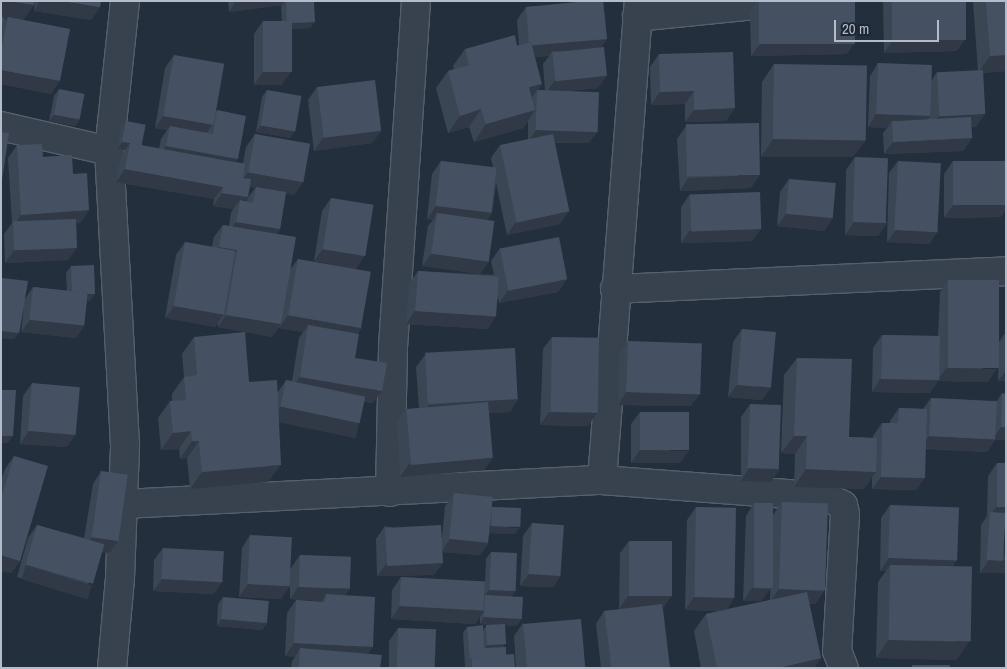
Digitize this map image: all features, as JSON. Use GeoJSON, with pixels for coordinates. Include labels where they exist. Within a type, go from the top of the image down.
{"type":"FeatureCollection","features":[{"type":"Feature","properties":{"kind":"street"},"geometry":{"type":"LineString","coordinates":[[112,668],[125,445],[109,150],[125,1]]}},
{"type":"Feature","properties":{"kind":"street"},"geometry":{"type":"LineString","coordinates":[[390,492],[393,347],[416,1]]}},
{"type":"Feature","properties":{"kind":"street"},"geometry":{"type":"LineString","coordinates":[[602,480],[615,289],[638,9],[795,1]]}},
{"type":"Feature","properties":{"kind":"street"},"geometry":{"type":"LineString","coordinates":[[1,126],[109,150]]}},
{"type":"Feature","properties":{"kind":"street"},"geometry":{"type":"LineString","coordinates":[[615,289],[1006,271]]}},
{"type":"Feature","properties":{"kind":"street"},"geometry":{"type":"LineString","coordinates":[[123,504],[602,480],[826,497],[843,505],[837,651],[844,668]]}},
{"type":"Feature","properties":{"kind":"building"},"geometry":{"type":"Polygon","coordinates":[[[6,1],[35,1],[34,5],[6,1]]]}},
{"type":"Feature","properties":{"kind":"building"},"geometry":{"type":"Polygon","coordinates":[[[62,1],[101,1],[100,7],[62,1]]]}},
{"type":"Feature","properties":{"kind":"building"},"geometry":{"type":"Polygon","coordinates":[[[286,1],[314,1],[315,22],[292,23],[292,21],[287,21],[286,1]]]}},
{"type":"Feature","properties":{"kind":"building"},"geometry":{"type":"Polygon","coordinates":[[[603,1],[607,39],[532,45],[529,42],[526,7],[603,1]]]}},
{"type":"Feature","properties":{"kind":"building"},"geometry":{"type":"Polygon","coordinates":[[[759,1],[855,1],[855,44],[759,44],[759,1]]]}},
{"type":"Feature","properties":{"kind":"building"},"geometry":{"type":"Polygon","coordinates":[[[892,1],[966,1],[966,40],[892,40],[892,1]]]}},
{"type":"Feature","properties":{"kind":"building"},"geometry":{"type":"Polygon","coordinates":[[[986,1],[1006,1],[1006,55],[990,56],[986,1]]]}},
{"type":"Feature","properties":{"kind":"building"},"geometry":{"type":"Polygon","coordinates":[[[1,17],[4,18],[1,31],[1,17]]]}},
{"type":"Feature","properties":{"kind":"building"},"geometry":{"type":"Polygon","coordinates":[[[8,17],[70,29],[60,81],[1,70],[1,51],[8,17]]]}},
{"type":"Feature","properties":{"kind":"building"},"geometry":{"type":"Polygon","coordinates":[[[263,21],[292,21],[292,72],[263,72],[263,21]]]}},
{"type":"Feature","properties":{"kind":"building"},"geometry":{"type":"Polygon","coordinates":[[[515,35],[517,46],[531,42],[542,84],[529,87],[535,110],[486,124],[481,109],[460,116],[448,71],[469,65],[465,49],[515,35]]]}},
{"type":"Feature","properties":{"kind":"building"},"geometry":{"type":"Polygon","coordinates":[[[604,47],[607,76],[555,81],[552,52],[604,47]]]}},
{"type":"Feature","properties":{"kind":"building"},"geometry":{"type":"Polygon","coordinates":[[[733,52],[735,108],[694,110],[694,91],[660,92],[659,54],[733,52]]]}},
{"type":"Feature","properties":{"kind":"building"},"geometry":{"type":"Polygon","coordinates":[[[174,55],[224,64],[213,125],[163,116],[174,55]]]}},
{"type":"Feature","properties":{"kind":"building"},"geometry":{"type":"Polygon","coordinates":[[[878,63],[932,65],[930,116],[876,114],[878,63]]]}},
{"type":"Feature","properties":{"kind":"building"},"geometry":{"type":"Polygon","coordinates":[[[774,64],[867,66],[866,141],[773,139],[774,64]]]}},
{"type":"Feature","properties":{"kind":"building"},"geometry":{"type":"Polygon","coordinates":[[[983,70],[985,114],[939,116],[937,72],[983,70]]]}},
{"type":"Feature","properties":{"kind":"building"},"geometry":{"type":"Polygon","coordinates":[[[375,80],[381,131],[324,138],[317,87],[375,80]]]}},
{"type":"Feature","properties":{"kind":"building"},"geometry":{"type":"Polygon","coordinates":[[[59,89],[85,94],[80,119],[54,115],[59,89]]]}},
{"type":"Feature","properties":{"kind":"building"},"geometry":{"type":"Polygon","coordinates":[[[267,90],[301,96],[295,132],[261,125],[267,90]]]}},
{"type":"Feature","properties":{"kind":"building"},"geometry":{"type":"Polygon","coordinates":[[[537,90],[599,92],[598,132],[536,130],[537,90]]]}},
{"type":"Feature","properties":{"kind":"building"},"geometry":{"type":"Polygon","coordinates":[[[217,110],[246,116],[238,159],[166,146],[170,126],[213,134],[217,110]]]}},
{"type":"Feature","properties":{"kind":"building"},"geometry":{"type":"Polygon","coordinates":[[[971,117],[972,138],[893,142],[892,121],[971,117]]]}},
{"type":"Feature","properties":{"kind":"building"},"geometry":{"type":"Polygon","coordinates":[[[126,121],[146,125],[142,145],[122,142],[126,121]]]}},
{"type":"Feature","properties":{"kind":"building"},"geometry":{"type":"Polygon","coordinates":[[[759,123],[760,175],[687,176],[686,124],[759,123]]]}},
{"type":"Feature","properties":{"kind":"building"},"geometry":{"type":"Polygon","coordinates":[[[1,132],[9,133],[1,187],[1,132]]]}},
{"type":"Feature","properties":{"kind":"building"},"geometry":{"type":"Polygon","coordinates":[[[255,134],[310,144],[303,182],[248,172],[255,134]]]}},
{"type":"Feature","properties":{"kind":"building"},"geometry":{"type":"Polygon","coordinates":[[[553,134],[569,211],[517,223],[500,145],[553,134]]]}},
{"type":"Feature","properties":{"kind":"building"},"geometry":{"type":"Polygon","coordinates":[[[130,143],[245,164],[243,178],[251,179],[248,197],[222,193],[223,187],[125,169],[130,143]]]}},
{"type":"Feature","properties":{"kind":"building"},"geometry":{"type":"Polygon","coordinates":[[[42,144],[43,157],[72,155],[73,174],[87,173],[89,210],[21,215],[17,145],[42,144]]]}},
{"type":"Feature","properties":{"kind":"building"},"geometry":{"type":"Polygon","coordinates":[[[855,157],[888,158],[886,223],[853,222],[855,157]]]}},
{"type":"Feature","properties":{"kind":"building"},"geometry":{"type":"Polygon","coordinates":[[[441,161],[497,168],[491,212],[436,206],[441,161]]]}},
{"type":"Feature","properties":{"kind":"building"},"geometry":{"type":"Polygon","coordinates":[[[898,161],[941,163],[937,232],[894,230],[898,161]]]}},
{"type":"Feature","properties":{"kind":"building"},"geometry":{"type":"Polygon","coordinates":[[[953,161],[1006,161],[1006,205],[953,205],[953,161]]]}},
{"type":"Feature","properties":{"kind":"building"},"geometry":{"type":"Polygon","coordinates":[[[789,179],[836,183],[833,218],[786,214],[789,179]]]}},
{"type":"Feature","properties":{"kind":"building"},"geometry":{"type":"Polygon","coordinates":[[[256,187],[286,192],[280,229],[236,222],[240,200],[253,203],[256,187]]]}},
{"type":"Feature","properties":{"kind":"building"},"geometry":{"type":"Polygon","coordinates":[[[760,192],[761,229],[691,231],[690,194],[760,192]]]}},
{"type":"Feature","properties":{"kind":"building"},"geometry":{"type":"Polygon","coordinates":[[[331,198],[373,205],[365,256],[323,249],[331,198]]]}},
{"type":"Feature","properties":{"kind":"building"},"geometry":{"type":"Polygon","coordinates":[[[437,213],[494,221],[489,262],[431,254],[437,213]]]}},
{"type":"Feature","properties":{"kind":"building"},"geometry":{"type":"Polygon","coordinates":[[[76,219],[77,248],[14,250],[13,221],[76,219]]]}},
{"type":"Feature","properties":{"kind":"building"},"geometry":{"type":"Polygon","coordinates":[[[223,225],[296,237],[281,324],[226,315],[237,250],[219,247],[223,225]]]}},
{"type":"Feature","properties":{"kind":"building"},"geometry":{"type":"Polygon","coordinates":[[[559,237],[567,279],[508,291],[500,248],[559,237]]]}},
{"type":"Feature","properties":{"kind":"building"},"geometry":{"type":"Polygon","coordinates":[[[185,242],[235,251],[224,315],[174,306],[185,242]]]}},
{"type":"Feature","properties":{"kind":"building"},"geometry":{"type":"Polygon","coordinates":[[[298,259],[371,272],[361,328],[288,315],[298,259]]]}},
{"type":"Feature","properties":{"kind":"building"},"geometry":{"type":"Polygon","coordinates":[[[94,265],[95,294],[72,291],[71,266],[94,265]]]}},
{"type":"Feature","properties":{"kind":"building"},"geometry":{"type":"Polygon","coordinates":[[[418,271],[499,277],[496,317],[415,311],[418,271]]]}},
{"type":"Feature","properties":{"kind":"building"},"geometry":{"type":"Polygon","coordinates":[[[2,278],[28,281],[19,333],[1,331],[2,278]]]}},
{"type":"Feature","properties":{"kind":"building"},"geometry":{"type":"Polygon","coordinates":[[[948,280],[999,280],[999,368],[948,368],[948,280]]]}},
{"type":"Feature","properties":{"kind":"building"},"geometry":{"type":"Polygon","coordinates":[[[33,287],[88,293],[84,326],[30,320],[33,287]]]}},
{"type":"Feature","properties":{"kind":"building"},"geometry":{"type":"Polygon","coordinates":[[[308,325],[359,334],[355,358],[387,363],[382,391],[300,377],[308,325]]]}},
{"type":"Feature","properties":{"kind":"building"},"geometry":{"type":"Polygon","coordinates":[[[742,329],[776,332],[771,388],[737,385],[742,329]]]}},
{"type":"Feature","properties":{"kind":"building"},"geometry":{"type":"Polygon","coordinates":[[[245,332],[249,382],[277,380],[281,465],[202,472],[199,441],[192,441],[191,431],[173,433],[170,401],[186,400],[184,377],[197,375],[194,337],[245,332]]]}},
{"type":"Feature","properties":{"kind":"building"},"geometry":{"type":"Polygon","coordinates":[[[882,335],[940,336],[939,380],[881,379],[882,335]]]}},
{"type":"Feature","properties":{"kind":"building"},"geometry":{"type":"Polygon","coordinates":[[[552,337],[599,338],[598,413],[551,412],[552,337]]]}},
{"type":"Feature","properties":{"kind":"building"},"geometry":{"type":"Polygon","coordinates":[[[628,341],[702,344],[700,395],[626,392],[628,341]]]}},
{"type":"Feature","properties":{"kind":"building"},"geometry":{"type":"Polygon","coordinates":[[[515,348],[518,399],[428,404],[425,353],[515,348]]]}},
{"type":"Feature","properties":{"kind":"building"},"geometry":{"type":"Polygon","coordinates":[[[797,358],[852,359],[849,437],[877,438],[876,472],[806,469],[807,436],[794,436],[797,358]]]}},
{"type":"Feature","properties":{"kind":"building"},"geometry":{"type":"Polygon","coordinates":[[[286,380],[365,397],[360,423],[280,406],[286,380]]]}},
{"type":"Feature","properties":{"kind":"building"},"geometry":{"type":"Polygon","coordinates":[[[32,383],[80,387],[76,435],[28,431],[32,383]]]}},
{"type":"Feature","properties":{"kind":"building"},"geometry":{"type":"Polygon","coordinates":[[[1,390],[16,390],[13,436],[1,436],[1,390]]]}},
{"type":"Feature","properties":{"kind":"building"},"geometry":{"type":"Polygon","coordinates":[[[1002,393],[1006,394],[1006,427],[1001,427],[1002,393]]]}},
{"type":"Feature","properties":{"kind":"building"},"geometry":{"type":"Polygon","coordinates":[[[931,398],[997,401],[995,439],[929,436],[931,398]]]}},
{"type":"Feature","properties":{"kind":"building"},"geometry":{"type":"Polygon","coordinates":[[[488,402],[493,458],[411,465],[406,409],[488,402]]]}},
{"type":"Feature","properties":{"kind":"building"},"geometry":{"type":"Polygon","coordinates":[[[750,404],[781,405],[779,469],[748,468],[750,404]]]}},
{"type":"Feature","properties":{"kind":"building"},"geometry":{"type":"Polygon","coordinates":[[[899,408],[927,409],[925,478],[881,477],[882,423],[898,423],[899,408]]]}},
{"type":"Feature","properties":{"kind":"building"},"geometry":{"type":"Polygon","coordinates":[[[640,412],[689,412],[689,450],[640,450],[640,412]]]}},
{"type":"Feature","properties":{"kind":"building"},"geometry":{"type":"Polygon","coordinates":[[[14,456],[48,466],[20,561],[1,555],[1,498],[14,456]]]}},
{"type":"Feature","properties":{"kind":"building"},"geometry":{"type":"Polygon","coordinates":[[[997,463],[1006,463],[1006,507],[997,507],[997,463]]]}},
{"type":"Feature","properties":{"kind":"building"},"geometry":{"type":"Polygon","coordinates":[[[101,471],[128,475],[118,541],[92,537],[101,471]]]}},
{"type":"Feature","properties":{"kind":"building"},"geometry":{"type":"Polygon","coordinates":[[[454,493],[493,497],[488,543],[449,539],[454,493]]]}},
{"type":"Feature","properties":{"kind":"building"},"geometry":{"type":"Polygon","coordinates":[[[782,502],[828,504],[825,591],[779,589],[782,502]]]}},
{"type":"Feature","properties":{"kind":"building"},"geometry":{"type":"Polygon","coordinates":[[[754,503],[773,503],[773,588],[754,588],[754,503]]]}},
{"type":"Feature","properties":{"kind":"building"},"geometry":{"type":"Polygon","coordinates":[[[890,505],[959,507],[957,560],[888,558],[890,505]]]}},
{"type":"Feature","properties":{"kind":"building"},"geometry":{"type":"Polygon","coordinates":[[[492,507],[521,508],[520,527],[491,526],[492,507]]]}},
{"type":"Feature","properties":{"kind":"building"},"geometry":{"type":"Polygon","coordinates":[[[696,507],[736,508],[734,598],[694,597],[696,507]]]}},
{"type":"Feature","properties":{"kind":"building"},"geometry":{"type":"Polygon","coordinates":[[[990,512],[1006,513],[1003,561],[987,560],[990,512]]]}},
{"type":"Feature","properties":{"kind":"building"},"geometry":{"type":"Polygon","coordinates":[[[532,523],[564,525],[560,576],[528,574],[532,523]]]}},
{"type":"Feature","properties":{"kind":"building"},"geometry":{"type":"Polygon","coordinates":[[[37,525],[104,544],[93,584],[26,564],[37,525]]]}},
{"type":"Feature","properties":{"kind":"building"},"geometry":{"type":"Polygon","coordinates":[[[441,525],[443,563],[387,566],[385,528],[441,525]]]}},
{"type":"Feature","properties":{"kind":"building"},"geometry":{"type":"Polygon","coordinates":[[[250,535],[292,537],[289,586],[247,584],[250,535]]]}},
{"type":"Feature","properties":{"kind":"building"},"geometry":{"type":"Polygon","coordinates":[[[629,541],[672,541],[672,596],[629,596],[629,541]]]}},
{"type":"Feature","properties":{"kind":"building"},"geometry":{"type":"Polygon","coordinates":[[[163,548],[224,551],[222,582],[161,579],[163,548]]]}},
{"type":"Feature","properties":{"kind":"building"},"geometry":{"type":"Polygon","coordinates":[[[491,552],[517,553],[516,591],[490,590],[491,552]]]}},
{"type":"Feature","properties":{"kind":"building"},"geometry":{"type":"Polygon","coordinates":[[[300,555],[351,557],[350,589],[299,587],[300,555]]]}},
{"type":"Feature","properties":{"kind":"building"},"geometry":{"type":"Polygon","coordinates":[[[890,565],[972,566],[971,641],[889,640],[890,565]]]}},
{"type":"Feature","properties":{"kind":"building"},"geometry":{"type":"Polygon","coordinates":[[[401,577],[485,581],[483,610],[399,606],[401,577]]]}},
{"type":"Feature","properties":{"kind":"building"},"geometry":{"type":"Polygon","coordinates":[[[807,592],[821,658],[778,668],[717,668],[706,614],[807,592]]]}},
{"type":"Feature","properties":{"kind":"building"},"geometry":{"type":"Polygon","coordinates":[[[326,594],[375,597],[373,647],[294,643],[296,600],[325,602],[326,594]]]}},
{"type":"Feature","properties":{"kind":"building"},"geometry":{"type":"Polygon","coordinates":[[[485,595],[523,597],[522,619],[484,617],[485,595]]]}},
{"type":"Feature","properties":{"kind":"building"},"geometry":{"type":"Polygon","coordinates":[[[223,597],[269,601],[267,623],[221,619],[223,597]]]}},
{"type":"Feature","properties":{"kind":"building"},"geometry":{"type":"Polygon","coordinates":[[[662,604],[670,668],[611,668],[604,611],[662,604]]]}},
{"type":"Feature","properties":{"kind":"building"},"geometry":{"type":"Polygon","coordinates":[[[581,619],[585,668],[527,668],[523,624],[581,619]]]}},
{"type":"Feature","properties":{"kind":"building"},"geometry":{"type":"Polygon","coordinates":[[[505,624],[506,644],[487,645],[486,625],[505,624]]]}},
{"type":"Feature","properties":{"kind":"building"},"geometry":{"type":"Polygon","coordinates":[[[483,625],[484,648],[506,647],[506,655],[472,657],[470,660],[467,627],[483,625]]]}},
{"type":"Feature","properties":{"kind":"building"},"geometry":{"type":"Polygon","coordinates":[[[398,628],[436,629],[435,668],[397,668],[398,628]]]}},
{"type":"Feature","properties":{"kind":"building"},"geometry":{"type":"Polygon","coordinates":[[[300,648],[382,655],[380,668],[299,668],[300,648]]]}},
{"type":"Feature","properties":{"kind":"building"},"geometry":{"type":"Polygon","coordinates":[[[514,654],[515,668],[472,668],[472,657],[514,654]]]}},
{"type":"Feature","properties":{"kind":"building"},"geometry":{"type":"Polygon","coordinates":[[[912,665],[950,665],[950,668],[912,668],[912,665]]]}}]}
